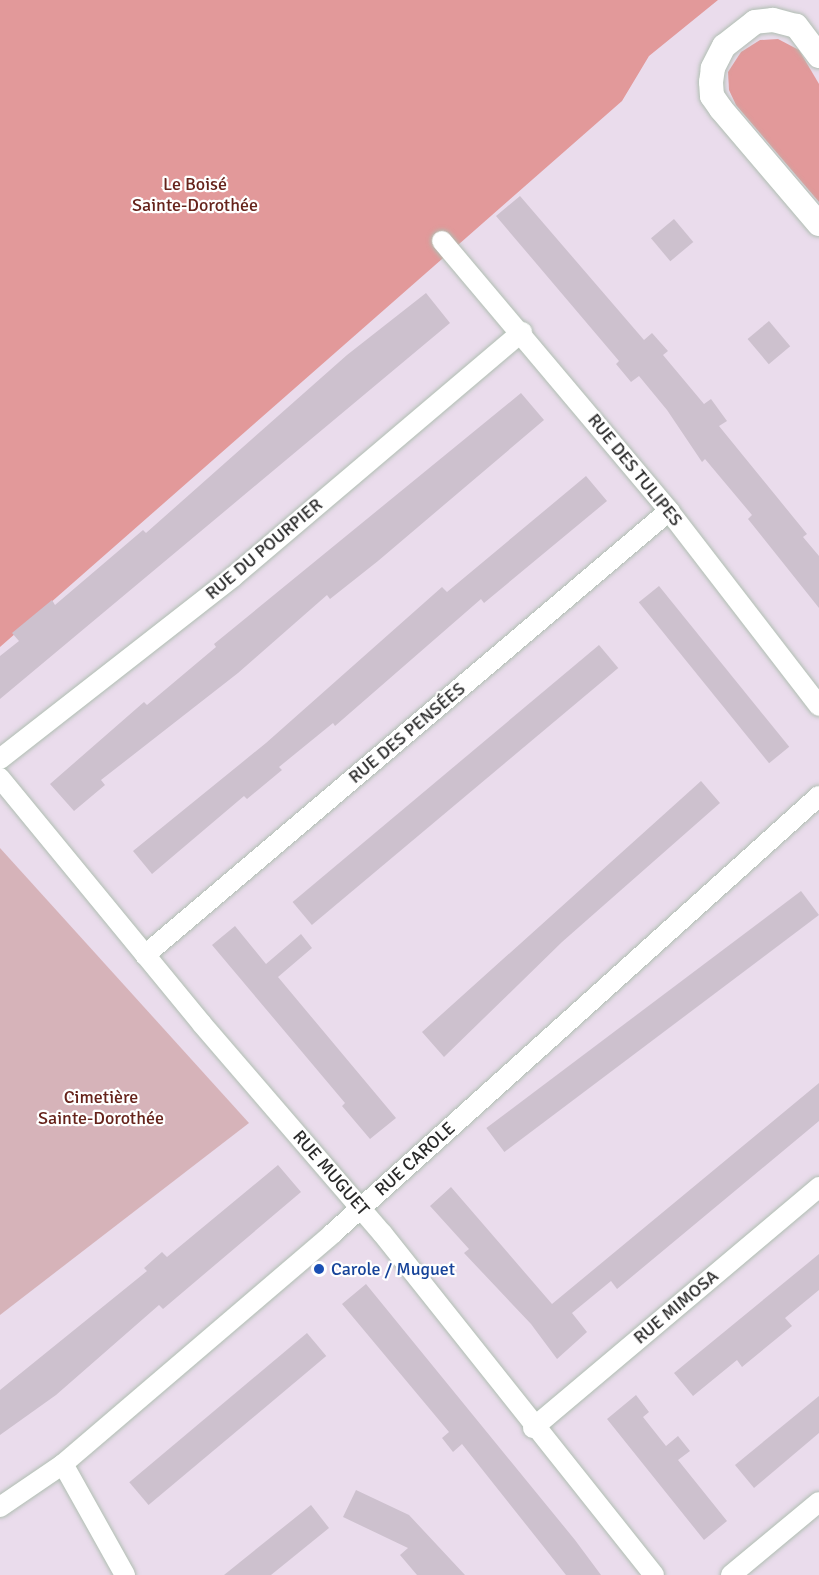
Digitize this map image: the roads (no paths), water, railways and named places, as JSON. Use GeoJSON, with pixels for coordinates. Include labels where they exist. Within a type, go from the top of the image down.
{"type":"FeatureCollection","features":[{"type":"Feature","properties":{"kind":"street"},"geometry":{"type":"LineString","coordinates":[[819,56],[796,26],[773,20],[755,22],[724,46],[713,68],[711,82],[712,96],[720,109],[819,224]]}},
{"type":"Feature","properties":{"kind":"street","name":"RUE DES TULIPES"},"geometry":{"type":"LineString","coordinates":[[442,241],[522,332],[669,511],[819,706]]}},
{"type":"Feature","properties":{"kind":"street","name":"RUE DU POURPIER"},"geometry":{"type":"LineString","coordinates":[[0,759],[233,577],[522,332]]}},
{"type":"Feature","properties":{"kind":"street","name":"RUE DES PENSÉES"},"geometry":{"type":"LineString","coordinates":[[145,955],[669,511]]}},
{"type":"Feature","properties":{"kind":"street","name":"RUE MUGUET"},"geometry":{"type":"LineString","coordinates":[[0,778],[145,955],[360,1208],[533,1428],[654,1575]]}},
{"type":"Feature","properties":{"kind":"street","name":"RUE CAROLE"},"geometry":{"type":"LineString","coordinates":[[0,1507],[63,1464],[360,1208],[819,796]]}},
{"type":"Feature","properties":{"kind":"street","name":"RUE MIMOSA"},"geometry":{"type":"LineString","coordinates":[[533,1428],[819,1187]]}},
{"type":"Feature","properties":{"kind":"street"},"geometry":{"type":"LineString","coordinates":[[63,1464],[125,1575]]}},
{"type":"Feature","properties":{"kind":"street"},"geometry":{"type":"LineString","coordinates":[[731,1575],[819,1502]]}},
{"type":"Feature","properties":{"kind":"place","name":"Carole / Muguet"},"geometry":{"type":"Point","coordinates":[319,1269]}},
{"type":"Feature","properties":{"kind":"park label","name":"Le Boisé Sainte-Dorothée"},"geometry":{"type":"Point","coordinates":[195,195]}},
{"type":"Feature","properties":{"kind":"park label","name":"Cimetière Sainte-Dorothée"},"geometry":{"type":"Point","coordinates":[101,1108]}}]}
